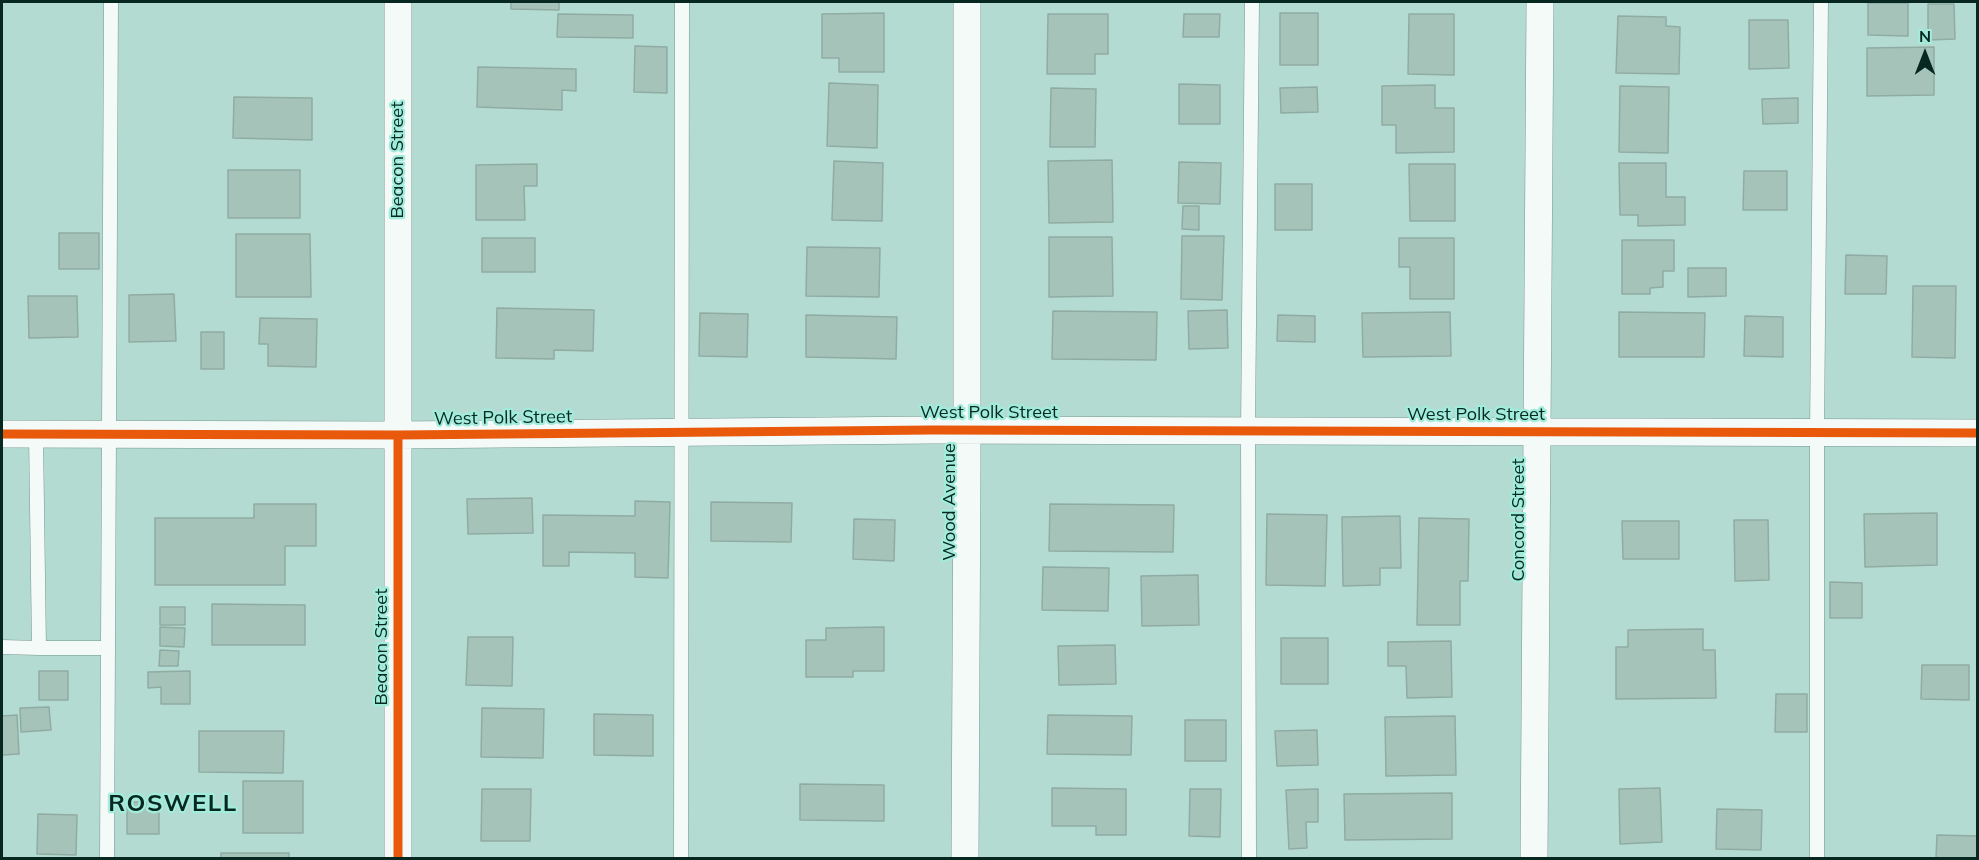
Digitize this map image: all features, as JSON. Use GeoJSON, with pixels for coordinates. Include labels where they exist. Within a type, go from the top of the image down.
{"type":"FeatureCollection","features":[{"type":"Feature","properties":{"kind":"street","name":"Beacon Street"},"geometry":{"type":"LineString","coordinates":[[398,2],[398,858]]}},
{"type":"Feature","properties":{"kind":"street","name":"Wood Avenue"},"geometry":{"type":"LineString","coordinates":[[965,858],[967,2]]}},
{"type":"Feature","properties":{"kind":"street","name":"Concord Street"},"geometry":{"type":"LineString","coordinates":[[1534,858],[1540,2]]}},
{"type":"Feature","properties":{"kind":"street","name":"West Polk Street"},"geometry":{"type":"LineString","coordinates":[[2,434],[398,435],[1248,430],[1977,434]]}},
{"type":"Feature","properties":{"kind":"lane"},"geometry":{"type":"LineString","coordinates":[[107,858],[111,2]]}},
{"type":"Feature","properties":{"kind":"lane"},"geometry":{"type":"LineString","coordinates":[[681,858],[682,2]]}},
{"type":"Feature","properties":{"kind":"lane"},"geometry":{"type":"LineString","coordinates":[[1249,858],[1248,430],[1252,2]]}},
{"type":"Feature","properties":{"kind":"lane"},"geometry":{"type":"LineString","coordinates":[[1817,858],[1817,432],[1821,2]]}},
{"type":"Feature","properties":{"kind":"lane"},"geometry":{"type":"LineString","coordinates":[[36,435],[39,648]]}},
{"type":"Feature","properties":{"kind":"lane"},"geometry":{"type":"LineString","coordinates":[[2,647],[108,648]]}},
{"type":"Feature","properties":{"kind":"building"},"geometry":{"type":"Polygon","coordinates":[[[511,2],[559,2],[559,10],[511,9],[511,2]]]}},
{"type":"Feature","properties":{"kind":"building"},"geometry":{"type":"Polygon","coordinates":[[[1868,3],[1908,3],[1908,36],[1868,35],[1868,3]]]}},
{"type":"Feature","properties":{"kind":"building"},"geometry":{"type":"Polygon","coordinates":[[[1928,4],[1954,4],[1955,39],[1928,40],[1928,4]]]}},
{"type":"Feature","properties":{"kind":"building"},"geometry":{"type":"Polygon","coordinates":[[[884,13],[884,72],[839,72],[839,58],[822,58],[822,14],[884,13]]]}},
{"type":"Feature","properties":{"kind":"building"},"geometry":{"type":"Polygon","coordinates":[[[1280,13],[1318,13],[1318,65],[1280,65],[1280,13]]]}},
{"type":"Feature","properties":{"kind":"building"},"geometry":{"type":"Polygon","coordinates":[[[558,14],[633,15],[633,38],[557,37],[558,14]]]}},
{"type":"Feature","properties":{"kind":"building"},"geometry":{"type":"Polygon","coordinates":[[[1048,14],[1108,14],[1108,54],[1095,54],[1095,74],[1047,74],[1048,14]]]}},
{"type":"Feature","properties":{"kind":"building"},"geometry":{"type":"Polygon","coordinates":[[[1184,14],[1220,14],[1219,37],[1183,37],[1184,14]]]}},
{"type":"Feature","properties":{"kind":"building"},"geometry":{"type":"Polygon","coordinates":[[[1409,14],[1454,14],[1454,75],[1408,74],[1409,14]]]}},
{"type":"Feature","properties":{"kind":"building"},"geometry":{"type":"Polygon","coordinates":[[[1618,16],[1666,17],[1666,26],[1680,27],[1679,74],[1616,73],[1618,16]]]}},
{"type":"Feature","properties":{"kind":"building"},"geometry":{"type":"Polygon","coordinates":[[[1749,20],[1788,20],[1789,68],[1749,69],[1749,20]]]}},
{"type":"Feature","properties":{"kind":"building"},"geometry":{"type":"Polygon","coordinates":[[[635,46],[667,47],[667,93],[634,92],[635,46]]]}},
{"type":"Feature","properties":{"kind":"building"},"geometry":{"type":"Polygon","coordinates":[[[1934,47],[1934,95],[1867,96],[1867,48],[1934,47]]]}},
{"type":"Feature","properties":{"kind":"building"},"geometry":{"type":"Polygon","coordinates":[[[478,67],[576,69],[576,91],[562,90],[562,110],[477,107],[478,67]]]}},
{"type":"Feature","properties":{"kind":"building"},"geometry":{"type":"Polygon","coordinates":[[[829,83],[878,85],[877,148],[827,146],[829,83]]]}},
{"type":"Feature","properties":{"kind":"building"},"geometry":{"type":"Polygon","coordinates":[[[1179,84],[1220,85],[1220,124],[1179,124],[1179,84]]]}},
{"type":"Feature","properties":{"kind":"building"},"geometry":{"type":"Polygon","coordinates":[[[1435,85],[1435,108],[1454,108],[1454,152],[1396,153],[1396,125],[1382,125],[1382,86],[1435,85]]]}},
{"type":"Feature","properties":{"kind":"building"},"geometry":{"type":"Polygon","coordinates":[[[1620,86],[1669,87],[1668,153],[1619,152],[1620,86]]]}},
{"type":"Feature","properties":{"kind":"building"},"geometry":{"type":"Polygon","coordinates":[[[1317,87],[1318,112],[1281,113],[1280,88],[1317,87]]]}},
{"type":"Feature","properties":{"kind":"building"},"geometry":{"type":"Polygon","coordinates":[[[1051,88],[1096,89],[1095,147],[1050,147],[1051,88]]]}},
{"type":"Feature","properties":{"kind":"building"},"geometry":{"type":"Polygon","coordinates":[[[234,97],[312,98],[312,140],[233,138],[234,97]]]}},
{"type":"Feature","properties":{"kind":"building"},"geometry":{"type":"Polygon","coordinates":[[[1798,98],[1798,123],[1763,124],[1762,99],[1798,98]]]}},
{"type":"Feature","properties":{"kind":"building"},"geometry":{"type":"Polygon","coordinates":[[[1112,160],[1113,222],[1049,223],[1048,161],[1112,160]]]}},
{"type":"Feature","properties":{"kind":"building"},"geometry":{"type":"Polygon","coordinates":[[[834,161],[883,163],[882,221],[832,220],[834,161]]]}},
{"type":"Feature","properties":{"kind":"building"},"geometry":{"type":"Polygon","coordinates":[[[1179,162],[1221,163],[1220,204],[1178,203],[1179,162]]]}},
{"type":"Feature","properties":{"kind":"building"},"geometry":{"type":"Polygon","coordinates":[[[1619,163],[1666,163],[1666,197],[1685,197],[1685,225],[1638,226],[1638,215],[1620,215],[1619,163]]]}},
{"type":"Feature","properties":{"kind":"building"},"geometry":{"type":"Polygon","coordinates":[[[537,164],[537,186],[524,186],[525,220],[476,220],[476,165],[537,164]]]}},
{"type":"Feature","properties":{"kind":"building"},"geometry":{"type":"Polygon","coordinates":[[[1409,164],[1455,164],[1455,221],[1410,221],[1409,164]]]}},
{"type":"Feature","properties":{"kind":"building"},"geometry":{"type":"Polygon","coordinates":[[[228,170],[300,170],[300,218],[228,218],[228,170]]]}},
{"type":"Feature","properties":{"kind":"building"},"geometry":{"type":"Polygon","coordinates":[[[1744,171],[1787,171],[1787,210],[1743,210],[1744,171]]]}},
{"type":"Feature","properties":{"kind":"building"},"geometry":{"type":"Polygon","coordinates":[[[1275,184],[1312,184],[1312,230],[1275,230],[1275,184]]]}},
{"type":"Feature","properties":{"kind":"building"},"geometry":{"type":"Polygon","coordinates":[[[1183,206],[1199,206],[1199,230],[1182,229],[1183,206]]]}},
{"type":"Feature","properties":{"kind":"building"},"geometry":{"type":"Polygon","coordinates":[[[59,233],[99,233],[99,269],[59,269],[59,233]]]}},
{"type":"Feature","properties":{"kind":"building"},"geometry":{"type":"Polygon","coordinates":[[[236,234],[310,234],[311,297],[236,297],[236,234]]]}},
{"type":"Feature","properties":{"kind":"building"},"geometry":{"type":"Polygon","coordinates":[[[1182,236],[1224,236],[1222,300],[1181,299],[1182,236]]]}},
{"type":"Feature","properties":{"kind":"building"},"geometry":{"type":"Polygon","coordinates":[[[1049,237],[1112,237],[1113,296],[1049,297],[1049,237]]]}},
{"type":"Feature","properties":{"kind":"building"},"geometry":{"type":"Polygon","coordinates":[[[482,238],[535,238],[535,272],[482,272],[482,238]]]}},
{"type":"Feature","properties":{"kind":"building"},"geometry":{"type":"Polygon","coordinates":[[[1399,238],[1454,238],[1454,299],[1410,299],[1410,267],[1399,267],[1399,238]]]}},
{"type":"Feature","properties":{"kind":"building"},"geometry":{"type":"Polygon","coordinates":[[[1622,240],[1674,240],[1674,271],[1663,271],[1663,287],[1650,288],[1650,294],[1622,294],[1622,240]]]}},
{"type":"Feature","properties":{"kind":"building"},"geometry":{"type":"Polygon","coordinates":[[[807,247],[880,248],[879,297],[806,296],[807,247]]]}},
{"type":"Feature","properties":{"kind":"building"},"geometry":{"type":"Polygon","coordinates":[[[1846,255],[1887,256],[1886,294],[1845,294],[1846,255]]]}},
{"type":"Feature","properties":{"kind":"building"},"geometry":{"type":"Polygon","coordinates":[[[1688,268],[1726,268],[1726,296],[1688,297],[1688,268]]]}},
{"type":"Feature","properties":{"kind":"building"},"geometry":{"type":"Polygon","coordinates":[[[1913,286],[1956,286],[1955,358],[1912,357],[1913,286]]]}},
{"type":"Feature","properties":{"kind":"building"},"geometry":{"type":"Polygon","coordinates":[[[174,294],[176,341],[129,342],[129,295],[174,294]]]}},
{"type":"Feature","properties":{"kind":"building"},"geometry":{"type":"Polygon","coordinates":[[[28,296],[77,296],[78,337],[29,338],[28,296]]]}},
{"type":"Feature","properties":{"kind":"building"},"geometry":{"type":"Polygon","coordinates":[[[497,308],[594,310],[593,351],[554,350],[554,359],[496,358],[497,308]]]}},
{"type":"Feature","properties":{"kind":"building"},"geometry":{"type":"Polygon","coordinates":[[[1227,310],[1228,348],[1189,349],[1188,311],[1227,310]]]}},
{"type":"Feature","properties":{"kind":"building"},"geometry":{"type":"Polygon","coordinates":[[[1053,311],[1157,312],[1156,360],[1052,359],[1053,311]]]}},
{"type":"Feature","properties":{"kind":"building"},"geometry":{"type":"Polygon","coordinates":[[[1450,312],[1451,356],[1363,357],[1362,313],[1450,312]]]}},
{"type":"Feature","properties":{"kind":"building"},"geometry":{"type":"Polygon","coordinates":[[[1619,312],[1705,313],[1704,357],[1619,357],[1619,312]]]}},
{"type":"Feature","properties":{"kind":"building"},"geometry":{"type":"Polygon","coordinates":[[[700,313],[748,314],[747,357],[699,356],[700,313]]]}},
{"type":"Feature","properties":{"kind":"building"},"geometry":{"type":"Polygon","coordinates":[[[806,315],[897,317],[896,359],[806,357],[806,315]]]}},
{"type":"Feature","properties":{"kind":"building"},"geometry":{"type":"Polygon","coordinates":[[[1278,315],[1315,316],[1315,342],[1277,341],[1278,315]]]}},
{"type":"Feature","properties":{"kind":"building"},"geometry":{"type":"Polygon","coordinates":[[[1745,316],[1783,317],[1783,357],[1744,356],[1745,316]]]}},
{"type":"Feature","properties":{"kind":"building"},"geometry":{"type":"Polygon","coordinates":[[[260,318],[317,319],[316,367],[268,366],[268,344],[259,344],[260,318]]]}},
{"type":"Feature","properties":{"kind":"building"},"geometry":{"type":"Polygon","coordinates":[[[201,332],[224,332],[224,369],[201,369],[201,332]]]}},
{"type":"Feature","properties":{"kind":"building"},"geometry":{"type":"Polygon","coordinates":[[[532,498],[533,533],[468,534],[467,499],[532,498]]]}},
{"type":"Feature","properties":{"kind":"building"},"geometry":{"type":"Polygon","coordinates":[[[635,501],[670,502],[668,578],[635,577],[635,553],[569,552],[569,566],[543,566],[543,515],[635,516],[635,501]]]}},
{"type":"Feature","properties":{"kind":"building"},"geometry":{"type":"Polygon","coordinates":[[[711,502],[792,503],[791,542],[711,541],[711,502]]]}},
{"type":"Feature","properties":{"kind":"building"},"geometry":{"type":"Polygon","coordinates":[[[254,504],[316,504],[316,546],[285,546],[285,585],[155,585],[155,518],[254,518],[254,504]]]}},
{"type":"Feature","properties":{"kind":"building"},"geometry":{"type":"Polygon","coordinates":[[[1050,504],[1174,505],[1173,552],[1049,551],[1050,504]]]}},
{"type":"Feature","properties":{"kind":"building"},"geometry":{"type":"Polygon","coordinates":[[[1937,513],[1937,565],[1865,567],[1864,514],[1937,513]]]}},
{"type":"Feature","properties":{"kind":"building"},"geometry":{"type":"Polygon","coordinates":[[[1267,514],[1327,515],[1325,586],[1266,585],[1267,514]]]}},
{"type":"Feature","properties":{"kind":"building"},"geometry":{"type":"Polygon","coordinates":[[[1400,516],[1401,568],[1380,568],[1380,585],[1343,586],[1342,517],[1400,516]]]}},
{"type":"Feature","properties":{"kind":"building"},"geometry":{"type":"Polygon","coordinates":[[[1419,518],[1469,519],[1468,581],[1460,581],[1460,625],[1417,625],[1419,518]]]}},
{"type":"Feature","properties":{"kind":"building"},"geometry":{"type":"Polygon","coordinates":[[[854,519],[895,520],[894,561],[853,559],[854,519]]]}},
{"type":"Feature","properties":{"kind":"building"},"geometry":{"type":"Polygon","coordinates":[[[1734,520],[1768,520],[1769,580],[1735,581],[1734,520]]]}},
{"type":"Feature","properties":{"kind":"building"},"geometry":{"type":"Polygon","coordinates":[[[1622,521],[1679,521],[1679,559],[1623,559],[1622,521]]]}},
{"type":"Feature","properties":{"kind":"building"},"geometry":{"type":"Polygon","coordinates":[[[1043,567],[1109,568],[1108,611],[1042,610],[1043,567]]]}},
{"type":"Feature","properties":{"kind":"building"},"geometry":{"type":"Polygon","coordinates":[[[1198,575],[1199,625],[1142,626],[1141,576],[1198,575]]]}},
{"type":"Feature","properties":{"kind":"building"},"geometry":{"type":"Polygon","coordinates":[[[1830,582],[1862,583],[1862,618],[1830,618],[1830,582]]]}},
{"type":"Feature","properties":{"kind":"building"},"geometry":{"type":"Polygon","coordinates":[[[212,604],[305,605],[305,645],[212,645],[212,604]]]}},
{"type":"Feature","properties":{"kind":"building"},"geometry":{"type":"Polygon","coordinates":[[[160,607],[185,607],[185,625],[160,625],[160,607]]]}},
{"type":"Feature","properties":{"kind":"building"},"geometry":{"type":"Polygon","coordinates":[[[160,627],[185,628],[184,647],[160,646],[160,627]]]}},
{"type":"Feature","properties":{"kind":"building"},"geometry":{"type":"Polygon","coordinates":[[[884,627],[884,671],[853,671],[853,677],[806,677],[806,640],[826,640],[826,628],[884,627]]]}},
{"type":"Feature","properties":{"kind":"building"},"geometry":{"type":"Polygon","coordinates":[[[1703,629],[1703,650],[1715,650],[1716,698],[1616,699],[1616,647],[1628,647],[1628,630],[1703,629]]]}},
{"type":"Feature","properties":{"kind":"building"},"geometry":{"type":"Polygon","coordinates":[[[468,637],[513,637],[512,686],[466,685],[468,637]]]}},
{"type":"Feature","properties":{"kind":"building"},"geometry":{"type":"Polygon","coordinates":[[[1281,638],[1328,638],[1328,684],[1281,684],[1281,638]]]}},
{"type":"Feature","properties":{"kind":"building"},"geometry":{"type":"Polygon","coordinates":[[[1451,641],[1452,697],[1407,698],[1406,666],[1388,666],[1388,642],[1451,641]]]}},
{"type":"Feature","properties":{"kind":"building"},"geometry":{"type":"Polygon","coordinates":[[[1115,645],[1116,684],[1059,685],[1058,646],[1115,645]]]}},
{"type":"Feature","properties":{"kind":"building"},"geometry":{"type":"Polygon","coordinates":[[[160,650],[179,651],[178,666],[159,666],[160,650]]]}},
{"type":"Feature","properties":{"kind":"building"},"geometry":{"type":"Polygon","coordinates":[[[1922,665],[1969,665],[1969,700],[1921,699],[1922,665]]]}},
{"type":"Feature","properties":{"kind":"building"},"geometry":{"type":"Polygon","coordinates":[[[39,671],[68,671],[68,700],[39,700],[39,671]]]}},
{"type":"Feature","properties":{"kind":"building"},"geometry":{"type":"Polygon","coordinates":[[[190,671],[190,704],[161,704],[161,687],[148,688],[148,672],[190,671]]]}},
{"type":"Feature","properties":{"kind":"building"},"geometry":{"type":"Polygon","coordinates":[[[1776,694],[1807,694],[1807,732],[1775,732],[1776,694]]]}},
{"type":"Feature","properties":{"kind":"building"},"geometry":{"type":"Polygon","coordinates":[[[49,707],[51,730],[21,732],[20,708],[49,707]]]}},
{"type":"Feature","properties":{"kind":"building"},"geometry":{"type":"Polygon","coordinates":[[[482,708],[544,709],[543,758],[481,757],[482,708]]]}},
{"type":"Feature","properties":{"kind":"building"},"geometry":{"type":"Polygon","coordinates":[[[594,714],[653,715],[653,756],[594,755],[594,714]]]}},
{"type":"Feature","properties":{"kind":"building"},"geometry":{"type":"Polygon","coordinates":[[[17,715],[19,754],[2,755],[2,716],[17,715]]]}},
{"type":"Feature","properties":{"kind":"building"},"geometry":{"type":"Polygon","coordinates":[[[1048,715],[1132,716],[1131,755],[1047,754],[1048,715]]]}},
{"type":"Feature","properties":{"kind":"building"},"geometry":{"type":"Polygon","coordinates":[[[1455,716],[1456,775],[1386,776],[1385,717],[1455,716]]]}},
{"type":"Feature","properties":{"kind":"building"},"geometry":{"type":"Polygon","coordinates":[[[1185,720],[1226,720],[1226,761],[1185,761],[1185,720]]]}},
{"type":"Feature","properties":{"kind":"building"},"geometry":{"type":"Polygon","coordinates":[[[1317,730],[1318,765],[1277,766],[1275,731],[1317,730]]]}},
{"type":"Feature","properties":{"kind":"building"},"geometry":{"type":"Polygon","coordinates":[[[199,731],[284,731],[283,773],[199,772],[199,731]]]}},
{"type":"Feature","properties":{"kind":"building"},"geometry":{"type":"Polygon","coordinates":[[[243,781],[303,781],[303,833],[243,833],[243,781]]]}},
{"type":"Feature","properties":{"kind":"building"},"geometry":{"type":"Polygon","coordinates":[[[800,784],[884,785],[884,821],[800,820],[800,784]]]}},
{"type":"Feature","properties":{"kind":"building"},"geometry":{"type":"Polygon","coordinates":[[[1052,788],[1126,789],[1126,835],[1096,835],[1096,826],[1052,826],[1052,788]]]}},
{"type":"Feature","properties":{"kind":"building"},"geometry":{"type":"Polygon","coordinates":[[[1660,788],[1662,842],[1620,844],[1619,789],[1660,788]]]}},
{"type":"Feature","properties":{"kind":"building"},"geometry":{"type":"Polygon","coordinates":[[[482,789],[531,789],[530,841],[481,841],[482,789]]]}},
{"type":"Feature","properties":{"kind":"building"},"geometry":{"type":"Polygon","coordinates":[[[1190,789],[1221,789],[1220,837],[1189,836],[1190,789]]]}},
{"type":"Feature","properties":{"kind":"building"},"geometry":{"type":"Polygon","coordinates":[[[1318,789],[1318,822],[1306,822],[1307,848],[1289,849],[1286,790],[1318,789]]]}},
{"type":"Feature","properties":{"kind":"building"},"geometry":{"type":"Polygon","coordinates":[[[1452,793],[1452,839],[1345,840],[1344,794],[1452,793]]]}},
{"type":"Feature","properties":{"kind":"building"},"geometry":{"type":"Polygon","coordinates":[[[127,802],[159,802],[159,834],[127,834],[127,802]]]}},
{"type":"Feature","properties":{"kind":"building"},"geometry":{"type":"Polygon","coordinates":[[[1717,809],[1762,810],[1761,850],[1716,849],[1717,809]]]}},
{"type":"Feature","properties":{"kind":"building"},"geometry":{"type":"Polygon","coordinates":[[[38,814],[77,815],[76,855],[37,854],[38,814]]]}},
{"type":"Feature","properties":{"kind":"building"},"geometry":{"type":"Polygon","coordinates":[[[1937,835],[1978,836],[1978,858],[1936,858],[1937,835]]]}},
{"type":"Feature","properties":{"kind":"building"},"geometry":{"type":"Polygon","coordinates":[[[221,853],[289,853],[289,858],[221,858],[221,853]]]}},
{"type":"Feature","properties":{"kind":"cycle path"},"geometry":{"type":"LineString","coordinates":[[2,434],[398,435],[933,430],[1978,433]]}},
{"type":"Feature","properties":{"kind":"cycle path"},"geometry":{"type":"LineString","coordinates":[[398,435],[398,858]]}},
{"type":"Feature","properties":{"kind":"district","name":"ROSWELL"},"geometry":{"type":"Point","coordinates":[173,804]}}]}
